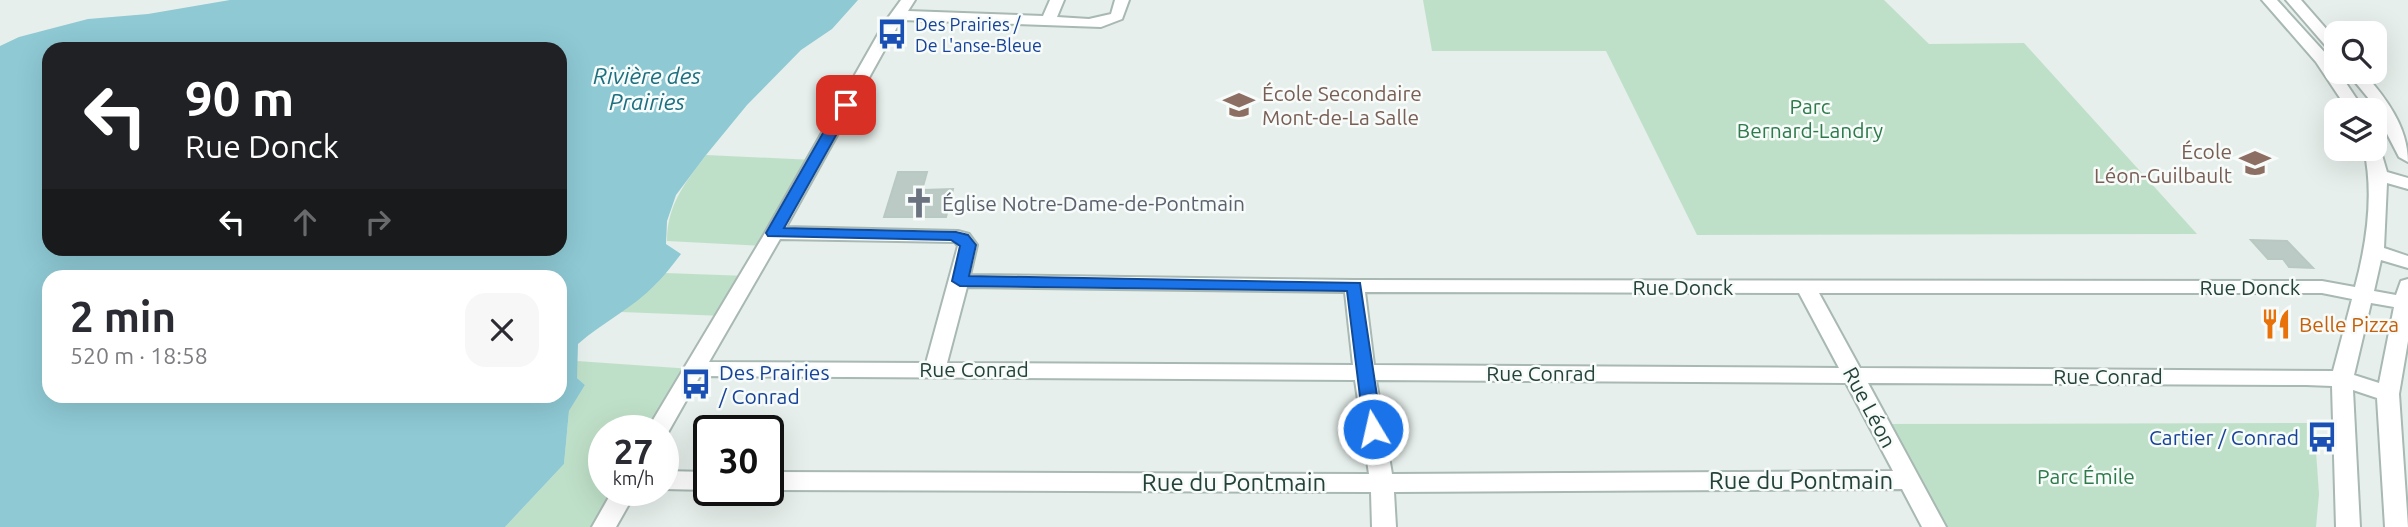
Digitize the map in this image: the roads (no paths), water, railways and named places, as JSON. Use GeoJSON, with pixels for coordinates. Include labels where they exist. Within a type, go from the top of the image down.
{"type":"FeatureCollection","features":[{"type":"Feature","properties":{"kind":"street"},"geometry":{"type":"LineString","coordinates":[[666,415],[774,233],[894,18],[908,0]]}},
{"type":"Feature","properties":{"kind":"street"},"geometry":{"type":"LineString","coordinates":[[1048,21],[1057,0]]}},
{"type":"Feature","properties":{"kind":"street"},"geometry":{"type":"LineString","coordinates":[[894,18],[1030,24],[1048,21],[1110,22],[1117,16],[1122,0]]}},
{"type":"Feature","properties":{"kind":"street"},"geometry":{"type":"LineString","coordinates":[[2269,0],[2322,59],[2348,98]]}},
{"type":"Feature","properties":{"kind":"street"},"geometry":{"type":"LineString","coordinates":[[2293,0],[2324,35]]}},
{"type":"Feature","properties":{"kind":"street"},"geometry":{"type":"LineString","coordinates":[[2365,84],[2376,97],[2408,157]]}},
{"type":"Feature","properties":{"kind":"street"},"geometry":{"type":"LineString","coordinates":[[2347,527],[2342,379],[2374,251],[2379,175],[2376,161]]}},
{"type":"Feature","properties":{"kind":"street"},"geometry":{"type":"LineString","coordinates":[[2379,175],[2408,184]]}},
{"type":"Feature","properties":{"kind":"street"},"geometry":{"type":"LineString","coordinates":[[774,233],[951,235],[962,238],[968,245],[935,369]]}},
{"type":"Feature","properties":{"kind":"street"},"geometry":{"type":"LineString","coordinates":[[2374,251],[2408,262]]}},
{"type":"Feature","properties":{"kind":"street","name":"Rue Donck"},"geometry":{"type":"LineString","coordinates":[[960,281],[1807,288],[2322,287],[2365,294],[2406,294]]}},
{"type":"Feature","properties":{"kind":"street"},"geometry":{"type":"LineString","coordinates":[[1354,286],[1364,372],[1382,483],[1384,527]]}},
{"type":"Feature","properties":{"kind":"street","name":"Rue Léon"},"geometry":{"type":"LineString","coordinates":[[1807,288],[1934,527]]}},
{"type":"Feature","properties":{"kind":"street"},"geometry":{"type":"LineString","coordinates":[[2397,527],[2388,394],[2406,294]]}},
{"type":"Feature","properties":{"kind":"street","name":"Rue Conrad"},"geometry":{"type":"LineString","coordinates":[[692,369],[2342,379],[2388,394]]}},
{"type":"Feature","properties":{"kind":"street","name":"Rue du Pontmain"},"geometry":{"type":"LineString","coordinates":[[784,481],[1382,483],[1909,480]]}},
{"type":"Feature","properties":{"kind":"street"},"geometry":{"type":"LineString","coordinates":[[604,527],[616,506]]}},
{"type":"Feature","properties":{"kind":"water","name":"Rivière des Prairies"},"geometry":{"type":"Polygon","coordinates":[[[230,0],[858,0],[832,29],[801,50],[747,105],[676,195],[667,221],[666,244],[681,254],[647,293],[578,344],[577,378],[585,385],[569,411],[564,464],[505,527],[0,527],[0,46],[19,37],[88,19],[148,14],[230,0]]]}},
{"type":"Feature","properties":{"kind":"place","name":"Des Prairies / De L'anse-Bleue"},"geometry":{"type":"Point","coordinates":[892,34]}},
{"type":"Feature","properties":{"kind":"place","name":"École Secondaire Mont-de-La Salle"},"geometry":{"type":"Point","coordinates":[1239,105]}},
{"type":"Feature","properties":{"kind":"place","name":"École Léon-Guilbault"},"geometry":{"type":"Point","coordinates":[2255,163]}},
{"type":"Feature","properties":{"kind":"place","name":"Église Notre-Dame-de-Pontmain"},"geometry":{"type":"Point","coordinates":[919,203]}},
{"type":"Feature","properties":{"kind":"place","name":"Belle Pizza"},"geometry":{"type":"Point","coordinates":[2276,324]}},
{"type":"Feature","properties":{"kind":"place","name":"Des Prairies / Conrad"},"geometry":{"type":"Point","coordinates":[696,384]}},
{"type":"Feature","properties":{"kind":"place","name":"Cartier / Conrad"},"geometry":{"type":"Point","coordinates":[2322,437]}},
{"type":"Feature","properties":{"kind":"park label","name":"Parc Bernard-Landry"},"geometry":{"type":"Point","coordinates":[1810,118]}},
{"type":"Feature","properties":{"kind":"park label","name":"Parc Émile"},"geometry":{"type":"Point","coordinates":[2086,476]}}]}
